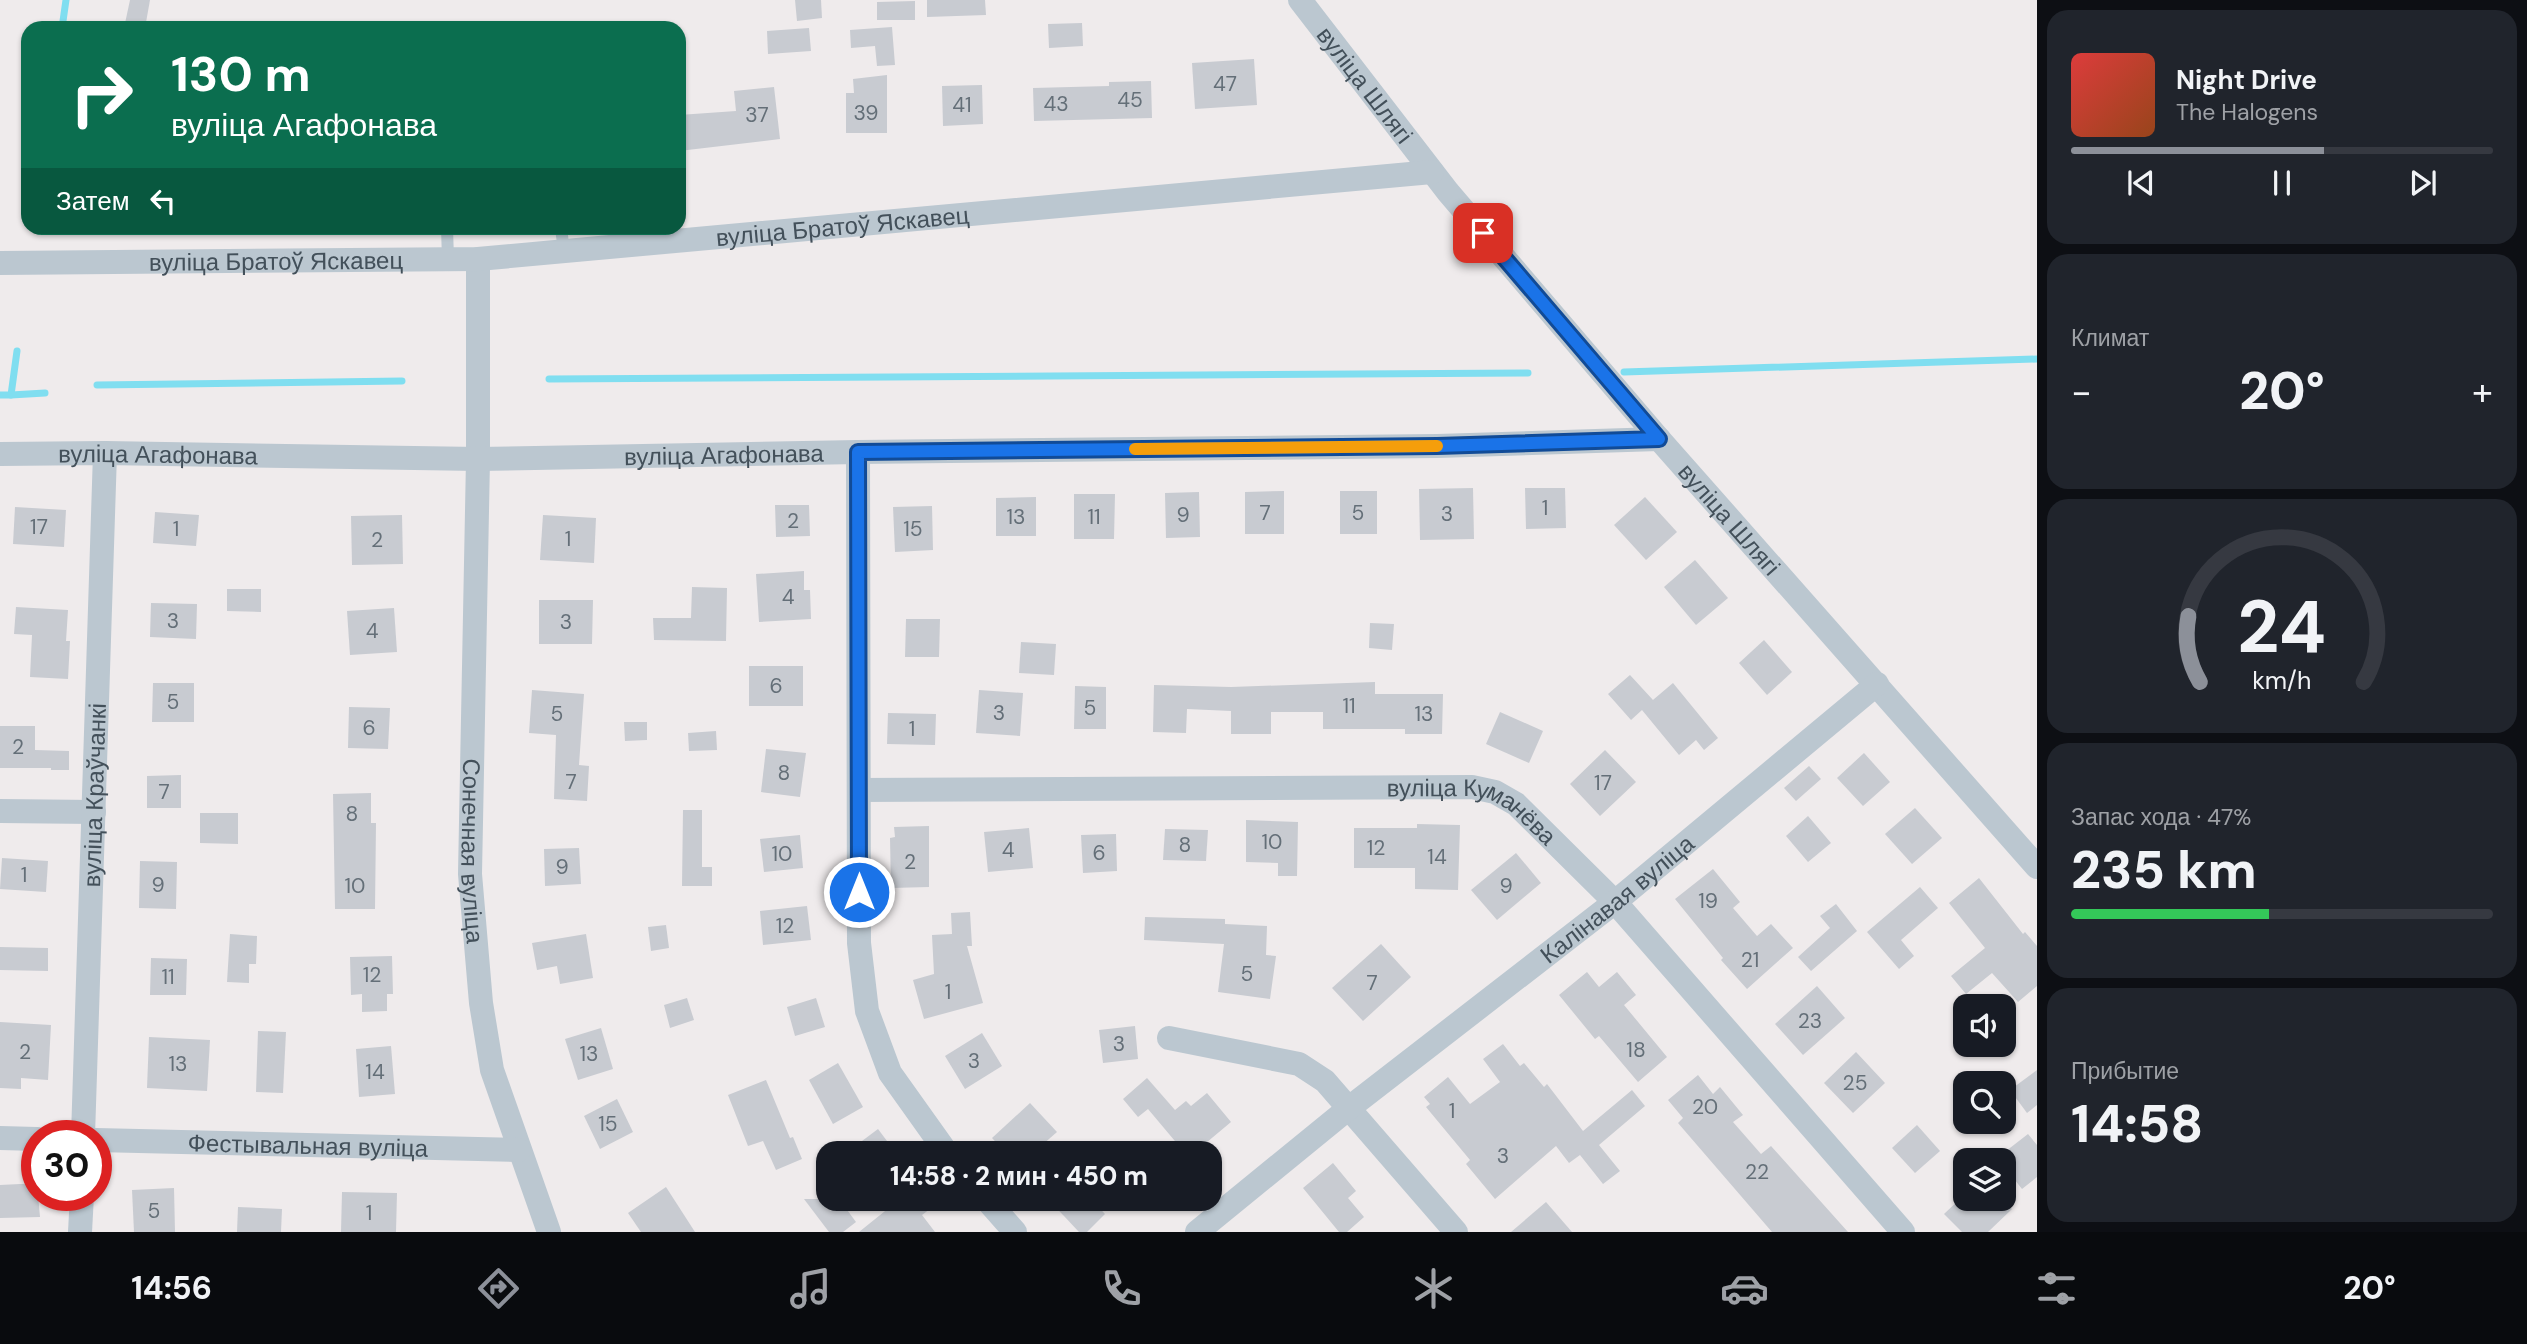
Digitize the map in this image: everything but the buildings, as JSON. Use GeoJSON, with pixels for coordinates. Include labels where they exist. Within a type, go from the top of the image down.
{"type":"FeatureCollection","features":[{"type":"Feature","properties":{"kind":"street","name":"вуліца Шлягі"},"geometry":{"type":"LineString","coordinates":[[1300,0],[1432,172],[1659,439],[2037,867]]}},
{"type":"Feature","properties":{"kind":"street","name":"вуліца Братоў Яскавец"},"geometry":{"type":"LineString","coordinates":[[686,230],[1432,172]]}},
{"type":"Feature","properties":{"kind":"street","name":"вуліца Братоў Яскавец"},"geometry":{"type":"LineString","coordinates":[[0,263],[478,259],[563,239],[615,235]]}},
{"type":"Feature","properties":{"kind":"street","name":"Сонечная вуліца"},"geometry":{"type":"LineString","coordinates":[[478,259],[478,459],[470,874],[481,1003],[492,1070],[549,1232]]}},
{"type":"Feature","properties":{"kind":"street","name":"вуліца Агафонава"},"geometry":{"type":"LineString","coordinates":[[0,454],[106,453],[478,459],[1437,446],[1659,439]]}},
{"type":"Feature","properties":{"kind":"street"},"geometry":{"type":"LineString","coordinates":[[858,452],[859,943],[867,1011],[890,1073],[938,1141]]}},
{"type":"Feature","properties":{"kind":"street","name":"вуліца Краўчанкі"},"geometry":{"type":"LineString","coordinates":[[84,1120],[106,453]]}},
{"type":"Feature","properties":{"kind":"street","name":"Калінавая вуліца"},"geometry":{"type":"LineString","coordinates":[[1197,1232],[1349,1108],[1615,902],[1877,684]]}},
{"type":"Feature","properties":{"kind":"street","name":"вуліца Куманёва"},"geometry":{"type":"LineString","coordinates":[[859,790],[1472,787],[1495,792],[1516,804],[1615,902],[1903,1232]]}},
{"type":"Feature","properties":{"kind":"street"},"geometry":{"type":"LineString","coordinates":[[0,811],[94,812]]}},
{"type":"Feature","properties":{"kind":"street"},"geometry":{"type":"LineString","coordinates":[[1169,1038],[1299,1064],[1325,1081],[1456,1232]]}},
{"type":"Feature","properties":{"kind":"street"},"geometry":{"type":"LineString","coordinates":[[0,1138],[21,1139]]}},
{"type":"Feature","properties":{"kind":"street","name":"Фестывальная вуліца"},"geometry":{"type":"LineString","coordinates":[[112,1140],[519,1150]]}},
{"type":"Feature","properties":{"kind":"street"},"geometry":{"type":"LineString","coordinates":[[80,1232],[81,1211]]}},
{"type":"Feature","properties":{"kind":"street"},"geometry":{"type":"LineString","coordinates":[[997,1211],[1015,1232]]}},
{"type":"Feature","properties":{"kind":"lane"},"geometry":{"type":"LineString","coordinates":[[447,235],[448,259]]}},
{"type":"Feature","properties":{"kind":"waterway"},"geometry":{"type":"LineString","coordinates":[[63,21],[66,0]]}},
{"type":"Feature","properties":{"kind":"waterway"},"geometry":{"type":"LineString","coordinates":[[0,395],[11,395],[17,351]]}},
{"type":"Feature","properties":{"kind":"waterway"},"geometry":{"type":"LineString","coordinates":[[1624,372],[2037,359]]}},
{"type":"Feature","properties":{"kind":"waterway"},"geometry":{"type":"LineString","coordinates":[[549,379],[1528,373]]}},
{"type":"Feature","properties":{"kind":"waterway"},"geometry":{"type":"LineString","coordinates":[[97,385],[402,381]]}},
{"type":"Feature","properties":{"kind":"waterway"},"geometry":{"type":"LineString","coordinates":[[11,395],[45,393]]}},
{"type":"Feature","properties":{"kind":"slow traffic"},"geometry":{"type":"LineString","coordinates":[[1135,449],[1437,446]]}},
{"type":"Feature","properties":{"kind":"route"},"geometry":{"type":"LineString","coordinates":[[859,892],[858,452],[1437,446],[1659,439],[1483,233]]}}]}
